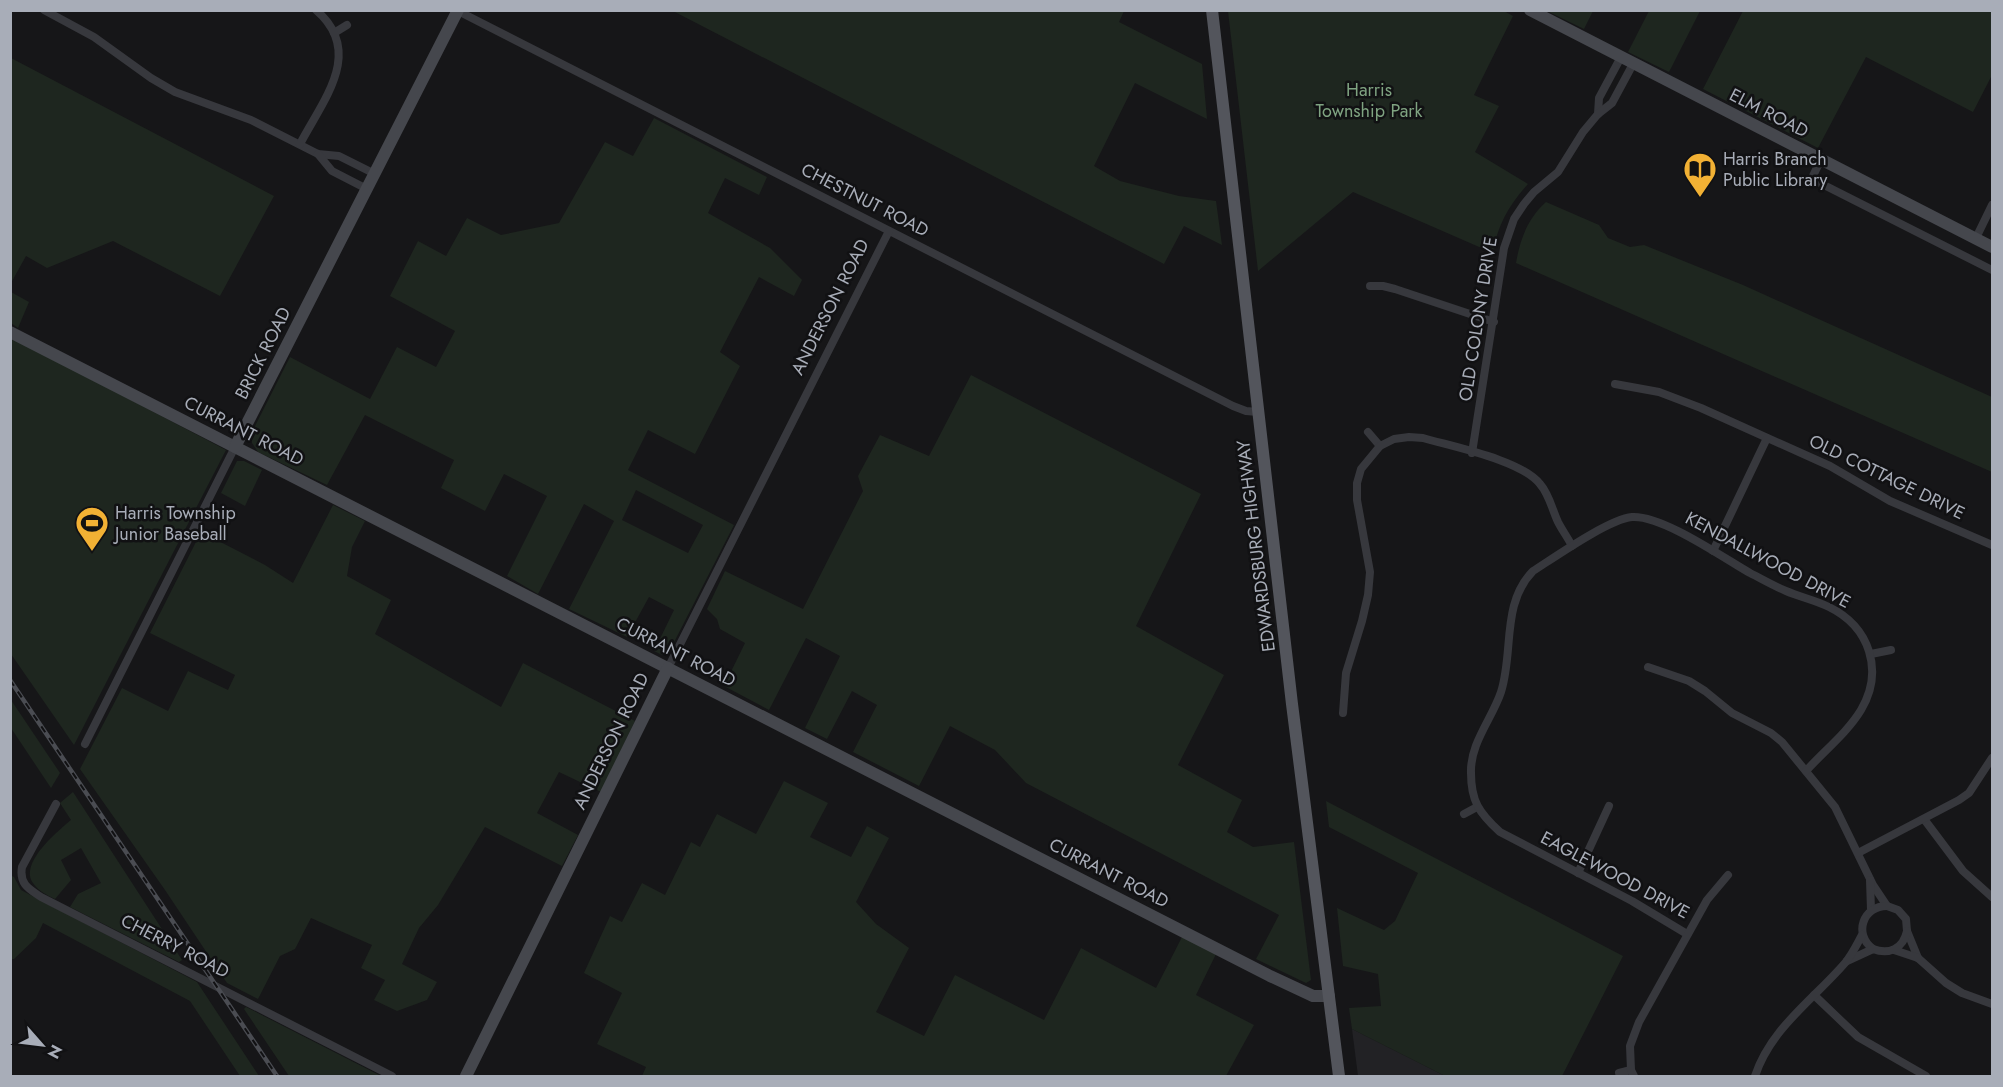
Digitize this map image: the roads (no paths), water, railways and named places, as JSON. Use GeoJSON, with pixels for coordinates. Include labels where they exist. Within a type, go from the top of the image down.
{"type":"FeatureCollection","features":[{"type":"Feature","properties":{"kind":"main road","name":"EDWARDSBURG HIGHWAY"},"geometry":{"type":"LineString","coordinates":[[1212,10],[1258,412],[1339,1077]]}},
{"type":"Feature","properties":{"kind":"street"},"geometry":{"type":"LineString","coordinates":[[45,10],[94,37],[169,88],[194,100],[251,120],[300,144],[318,154],[332,171],[367,189]]}},
{"type":"Feature","properties":{"kind":"street"},"geometry":{"type":"LineString","coordinates":[[300,144],[338,70],[340,54],[334,33],[316,10]]}},
{"type":"Feature","properties":{"kind":"street","name":"ELM ROAD"},"geometry":{"type":"LineString","coordinates":[[1530,10],[1992,247]]}},
{"type":"Feature","properties":{"kind":"street","name":"CHESTNUT ROAD"},"geometry":{"type":"LineString","coordinates":[[458,11],[1233,406],[1246,411],[1258,412]]}},
{"type":"Feature","properties":{"kind":"street","name":"BRICK ROAD"},"geometry":{"type":"LineString","coordinates":[[85,744],[458,11]]}},
{"type":"Feature","properties":{"kind":"street"},"geometry":{"type":"LineString","coordinates":[[334,33],[347,25]]}},
{"type":"Feature","properties":{"kind":"street","name":"OLD COLONY DRIVE"},"geometry":{"type":"LineString","coordinates":[[1598,114],[1599,98],[1621,57]]}},
{"type":"Feature","properties":{"kind":"street","name":"OLD COLONY DRIVE"},"geometry":{"type":"LineString","coordinates":[[1472,453],[1504,248],[1514,219],[1534,192],[1558,172],[1583,132],[1598,114],[1612,104],[1633,63]]}},
{"type":"Feature","properties":{"kind":"street"},"geometry":{"type":"LineString","coordinates":[[318,154],[339,156],[375,174]]}},
{"type":"Feature","properties":{"kind":"street"},"geometry":{"type":"LineString","coordinates":[[1821,159],[1813,176],[1818,182],[1992,270]]}},
{"type":"Feature","properties":{"kind":"street"},"geometry":{"type":"LineString","coordinates":[[1976,238],[1992,205]]}},
{"type":"Feature","properties":{"kind":"street","name":"ANDERSON ROAD"},"geometry":{"type":"LineString","coordinates":[[466,1077],[668,668],[889,231]]}},
{"type":"Feature","properties":{"kind":"street"},"geometry":{"type":"LineString","coordinates":[[1370,286],[1395,289],[1494,322]]}},
{"type":"Feature","properties":{"kind":"street","name":"CURRANT ROAD"},"geometry":{"type":"LineString","coordinates":[[10,332],[1270,976],[1313,996],[1329,996]]}},
{"type":"Feature","properties":{"kind":"street","name":"OLD COTTAGE DRIVE"},"geometry":{"type":"LineString","coordinates":[[1615,384],[1659,392],[1767,438],[1830,466],[1890,501],[1992,545]]}},
{"type":"Feature","properties":{"kind":"street"},"geometry":{"type":"LineString","coordinates":[[1368,432],[1380,446]]}},
{"type":"Feature","properties":{"kind":"street"},"geometry":{"type":"LineString","coordinates":[[1343,713],[1346,673],[1362,621],[1370,572],[1357,500],[1357,483],[1361,469],[1380,446],[1394,439],[1423,438],[1522,469],[1542,486],[1572,546]]}},
{"type":"Feature","properties":{"kind":"street"},"geometry":{"type":"LineString","coordinates":[[1713,551],[1767,438]]}},
{"type":"Feature","properties":{"kind":"street","name":"KENDALLWOOD DRIVE"},"geometry":{"type":"LineString","coordinates":[[1477,807],[1472,790],[1473,755],[1501,691],[1507,667],[1512,610],[1516,594],[1523,581],[1533,570],[1618,520],[1642,517],[1668,526],[1764,581],[1829,607],[1841,614],[1860,633],[1871,654]]}},
{"type":"Feature","properties":{"kind":"street"},"geometry":{"type":"LineString","coordinates":[[1806,771],[1861,710],[1870,684],[1871,654],[1890,650]]}},
{"type":"Feature","properties":{"kind":"street"},"geometry":{"type":"LineString","coordinates":[[1648,667],[1689,681],[1740,719],[1771,732],[1782,742],[1839,813],[1870,880],[1887,906]]}},
{"type":"Feature","properties":{"kind":"street"},"geometry":{"type":"LineString","coordinates":[[1858,853],[1969,793],[1992,758]]}},
{"type":"Feature","properties":{"kind":"street","name":"CHERRY ROAD"},"geometry":{"type":"LineString","coordinates":[[56,804],[22,867],[21,875],[26,886],[41,897],[392,1077]]}},
{"type":"Feature","properties":{"kind":"street"},"geometry":{"type":"LineString","coordinates":[[1464,814],[1477,807]]}},
{"type":"Feature","properties":{"kind":"street","name":"EAGLEWOOD DRIVE"},"geometry":{"type":"LineString","coordinates":[[1477,807],[1500,832],[1632,901],[1687,934],[1633,1036],[1630,1046],[1633,1073]]}},
{"type":"Feature","properties":{"kind":"street"},"geometry":{"type":"LineString","coordinates":[[1578,873],[1609,807]]}},
{"type":"Feature","properties":{"kind":"street"},"geometry":{"type":"LineString","coordinates":[[1924,819],[1963,871],[1992,897]]}},
{"type":"Feature","properties":{"kind":"street"},"geometry":{"type":"LineString","coordinates":[[1687,934],[1707,900],[1728,875]]}},
{"type":"Feature","properties":{"kind":"street"},"geometry":{"type":"LineString","coordinates":[[1755,1077],[1772,1041],[1846,962],[1862,935],[1863,921],[1871,910],[1870,880]]}},
{"type":"Feature","properties":{"kind":"street"},"geometry":{"type":"LineString","coordinates":[[1871,910],[1887,906],[1893,907],[1902,914],[1918,958]]}},
{"type":"Feature","properties":{"kind":"street"},"geometry":{"type":"LineString","coordinates":[[1846,962],[1873,949],[1887,952],[1894,950],[1903,942],[1908,931]]}},
{"type":"Feature","properties":{"kind":"street"},"geometry":{"type":"LineString","coordinates":[[1862,935],[1873,949]]}},
{"type":"Feature","properties":{"kind":"street"},"geometry":{"type":"LineString","coordinates":[[1894,950],[1918,958],[1940,978],[1962,993],[1992,1004]]}},
{"type":"Feature","properties":{"kind":"street"},"geometry":{"type":"LineString","coordinates":[[1814,995],[1858,1037],[1926,1077]]}},
{"type":"Feature","properties":{"kind":"street"},"geometry":{"type":"LineString","coordinates":[[1619,1073],[1633,1073]]}},
{"type":"Feature","properties":{"kind":"railway"},"geometry":{"type":"LineString","coordinates":[[10,680],[277,1076]]}},
{"type":"Feature","properties":{"kind":"place","name":"Harris Branch Public Library"},"geometry":{"type":"Point","coordinates":[1700,198]}},
{"type":"Feature","properties":{"kind":"place","name":"Harris Township Junior Baseball"},"geometry":{"type":"Point","coordinates":[92,552]}},
{"type":"Feature","properties":{"kind":"park label","name":"Harris Township Park"},"geometry":{"type":"Point","coordinates":[1369,100]}}]}
